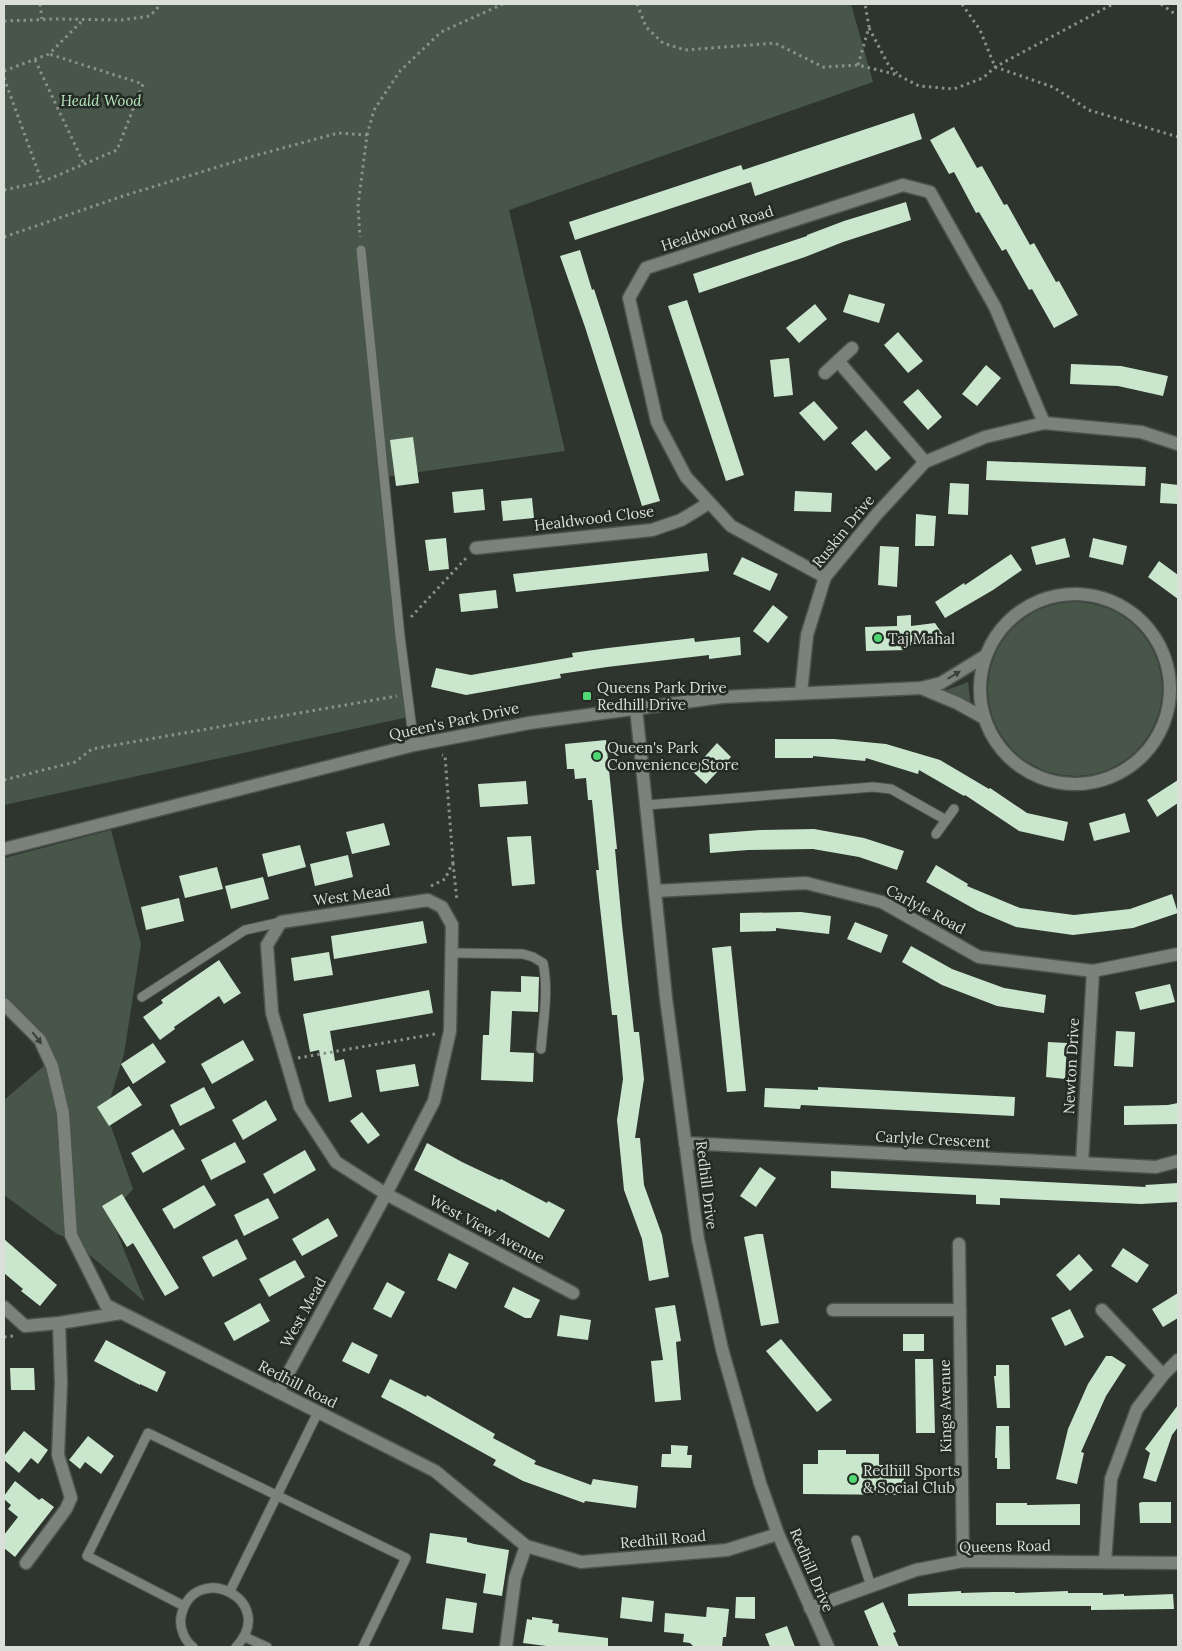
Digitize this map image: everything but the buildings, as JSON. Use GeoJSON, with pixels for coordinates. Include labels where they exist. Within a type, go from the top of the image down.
{"type":"FeatureCollection","features":[{"type":"Feature","properties":{"kind":"street","name":"Healdwood Road"},"geometry":{"type":"LineString","coordinates":[[825,576],[731,526],[686,478],[657,422],[629,298],[646,268],[903,185],[930,192],[995,307],[1044,424]]}},
{"type":"Feature","properties":{"kind":"street"},"geometry":{"type":"LineString","coordinates":[[825,373],[852,348]]}},
{"type":"Feature","properties":{"kind":"street"},"geometry":{"type":"LineString","coordinates":[[838,361],[925,462]]}},
{"type":"Feature","properties":{"kind":"street","name":"Ruskin Drive"},"geometry":{"type":"LineString","coordinates":[[801,693],[807,635],[825,576],[876,514],[925,462],[985,437],[1044,424],[1141,432],[1178,444]]}},
{"type":"Feature","properties":{"kind":"street","name":"Healdwood Close"},"geometry":{"type":"LineString","coordinates":[[476,548],[652,530],[681,520],[709,503]]}},
{"type":"Feature","properties":{"kind":"street"},"geometry":{"type":"LineString","coordinates":[[1064,594],[1086,594],[1106,598],[1133,613],[1154,635],[1173,666],[1171,693],[1165,723],[1150,750],[1127,770],[1098,782],[1068,785],[1038,778],[1012,761],[992,738],[984,718],[980,698],[980,676],[985,656],[994,637],[1008,621],[1024,608],[1044,599],[1064,594]]}},
{"type":"Feature","properties":{"kind":"street","name":"Queen's Park Drive"},"geometry":{"type":"LineString","coordinates":[[4,849],[420,744],[528,722],[722,697],[921,688],[950,678],[985,656]]}},
{"type":"Feature","properties":{"kind":"street","name":"Queen's Park Drive"},"geometry":{"type":"LineString","coordinates":[[921,688],[957,703],[984,718]]}},
{"type":"Feature","properties":{"kind":"street","name":"Redhill Drive"},"geometry":{"type":"LineString","coordinates":[[636,708],[666,998],[698,1239],[722,1349],[760,1483],[778,1534],[828,1647]]}},
{"type":"Feature","properties":{"kind":"street"},"geometry":{"type":"LineString","coordinates":[[1165,723],[1178,711]]}},
{"type":"Feature","properties":{"kind":"street","name":"Carlyle Road"},"geometry":{"type":"LineString","coordinates":[[655,892],[806,883],[882,902],[979,957],[1092,971],[1178,954]]}},
{"type":"Feature","properties":{"kind":"street"},"geometry":{"type":"LineString","coordinates":[[428,900],[442,907],[452,924]]}},
{"type":"Feature","properties":{"kind":"street","name":"West Mead"},"geometry":{"type":"LineString","coordinates":[[281,922],[428,900]]}},
{"type":"Feature","properties":{"kind":"street"},"geometry":{"type":"LineString","coordinates":[[281,922],[267,945],[272,1013],[300,1107],[336,1162],[386,1194]]}},
{"type":"Feature","properties":{"kind":"street","name":"West Mead"},"geometry":{"type":"LineString","coordinates":[[278,1392],[386,1194],[434,1101],[450,1031],[452,924]]}},
{"type":"Feature","properties":{"kind":"street","name":"Newton Drive"},"geometry":{"type":"LineString","coordinates":[[1082,1163],[1092,971]]}},
{"type":"Feature","properties":{"kind":"street","name":"Redhill Road"},"geometry":{"type":"LineString","coordinates":[[4,1004],[40,1040],[52,1066],[63,1113],[71,1235],[106,1305],[435,1471],[526,1546],[581,1562],[728,1550],[778,1534]]}},
{"type":"Feature","properties":{"kind":"street","name":"Carlyle Crescent"},"geometry":{"type":"LineString","coordinates":[[685,1143],[1156,1167],[1178,1162]]}},
{"type":"Feature","properties":{"kind":"street","name":"West View Avenue"},"geometry":{"type":"LineString","coordinates":[[386,1194],[573,1292]]}},
{"type":"Feature","properties":{"kind":"street","name":"Kings Avenue"},"geometry":{"type":"LineString","coordinates":[[959,1244],[963,1561]]}},
{"type":"Feature","properties":{"kind":"street"},"geometry":{"type":"LineString","coordinates":[[4,1306],[25,1326],[59,1323],[121,1313]]}},
{"type":"Feature","properties":{"kind":"street"},"geometry":{"type":"LineString","coordinates":[[833,1310],[960,1310]]}},
{"type":"Feature","properties":{"kind":"street"},"geometry":{"type":"LineString","coordinates":[[1102,1310],[1163,1375]]}},
{"type":"Feature","properties":{"kind":"street"},"geometry":{"type":"LineString","coordinates":[[26,1563],[66,1510],[71,1498],[58,1456],[61,1383],[59,1323]]}},
{"type":"Feature","properties":{"kind":"street"},"geometry":{"type":"LineString","coordinates":[[1105,1562],[1111,1478],[1137,1408],[1163,1375],[1178,1360]]}},
{"type":"Feature","properties":{"kind":"street"},"geometry":{"type":"LineString","coordinates":[[506,1647],[515,1578],[526,1546]]}},
{"type":"Feature","properties":{"kind":"street","name":"Queens Road"},"geometry":{"type":"LineString","coordinates":[[810,1608],[916,1570],[963,1561],[1178,1563]]}},
{"type":"Feature","properties":{"kind":"lane"},"geometry":{"type":"LineString","coordinates":[[361,250],[400,636],[407,694],[420,744]]}},
{"type":"Feature","properties":{"kind":"lane"},"geometry":{"type":"LineString","coordinates":[[646,805],[873,787],[891,789],[946,820]]}},
{"type":"Feature","properties":{"kind":"lane"},"geometry":{"type":"LineString","coordinates":[[936,834],[954,810]]}},
{"type":"Feature","properties":{"kind":"lane"},"geometry":{"type":"LineString","coordinates":[[142,997],[245,930],[281,922]]}},
{"type":"Feature","properties":{"kind":"lane"},"geometry":{"type":"LineString","coordinates":[[452,953],[523,954],[533,957],[542,963],[546,975],[546,992],[541,1048]]}},
{"type":"Feature","properties":{"kind":"lane"},"geometry":{"type":"LineString","coordinates":[[230,1591],[318,1412]]}},
{"type":"Feature","properties":{"kind":"lane"},"geometry":{"type":"LineString","coordinates":[[184,1606],[87,1556],[148,1432],[406,1558],[363,1647]]}},
{"type":"Feature","properties":{"kind":"lane"},"geometry":{"type":"LineString","coordinates":[[856,1540],[871,1586]]}},
{"type":"Feature","properties":{"kind":"lane"},"geometry":{"type":"LineString","coordinates":[[193,1647],[182,1632],[180,1619],[184,1606],[192,1596],[204,1589],[218,1587],[230,1591],[241,1599],[247,1611],[249,1624],[245,1637],[236,1647]]}},
{"type":"Feature","properties":{"kind":"lane"},"geometry":{"type":"LineString","coordinates":[[245,1637],[267,1647]]}},
{"type":"Feature","properties":{"kind":"path"},"geometry":{"type":"LineString","coordinates":[[40,4],[42,20]]}},
{"type":"Feature","properties":{"kind":"path"},"geometry":{"type":"LineString","coordinates":[[4,21],[122,20],[150,16],[161,4]]}},
{"type":"Feature","properties":{"kind":"path"},"geometry":{"type":"LineString","coordinates":[[361,250],[358,206],[367,135],[374,110],[400,71],[441,32],[503,4]]}},
{"type":"Feature","properties":{"kind":"path"},"geometry":{"type":"LineString","coordinates":[[637,4],[646,27],[663,43],[685,50],[775,43],[823,67],[858,65],[898,74]]}},
{"type":"Feature","properties":{"kind":"path"},"geometry":{"type":"LineString","coordinates":[[865,4],[869,27],[889,66],[898,74],[919,86],[954,90],[983,78],[995,67],[1114,4]]}},
{"type":"Feature","properties":{"kind":"path"},"geometry":{"type":"LineString","coordinates":[[962,4],[980,30],[995,67],[1053,87],[1089,110],[1178,138]]}},
{"type":"Feature","properties":{"kind":"path"},"geometry":{"type":"LineString","coordinates":[[1161,4],[1178,14]]}},
{"type":"Feature","properties":{"kind":"path"},"geometry":{"type":"LineString","coordinates":[[4,71],[49,54],[84,19]]}},
{"type":"Feature","properties":{"kind":"path"},"geometry":{"type":"LineString","coordinates":[[858,65],[869,27]]}},
{"type":"Feature","properties":{"kind":"path"},"geometry":{"type":"LineString","coordinates":[[4,190],[42,182],[117,150],[143,84],[49,54]]}},
{"type":"Feature","properties":{"kind":"path"},"geometry":{"type":"LineString","coordinates":[[35,60],[84,164]]}},
{"type":"Feature","properties":{"kind":"path"},"geometry":{"type":"LineString","coordinates":[[4,78],[42,182]]}},
{"type":"Feature","properties":{"kind":"path"},"geometry":{"type":"LineString","coordinates":[[4,237],[123,196],[250,157],[338,133],[367,135]]}},
{"type":"Feature","properties":{"kind":"path"},"geometry":{"type":"LineString","coordinates":[[410,618],[476,548]]}},
{"type":"Feature","properties":{"kind":"path"},"geometry":{"type":"LineString","coordinates":[[4,780],[75,762],[92,749],[407,694]]}},
{"type":"Feature","properties":{"kind":"path"},"geometry":{"type":"LineString","coordinates":[[420,744],[445,756],[457,907],[452,924]]}},
{"type":"Feature","properties":{"kind":"path"},"geometry":{"type":"LineString","coordinates":[[428,900],[430,886],[445,879],[453,862]]}},
{"type":"Feature","properties":{"kind":"path"},"geometry":{"type":"LineString","coordinates":[[286,1060],[450,1031]]}},
{"type":"Feature","properties":{"kind":"green space","name":"Heald Wood"},"geometry":{"type":"Polygon","coordinates":[[[4,4],[851,4],[873,82],[509,210],[565,451],[384,477],[413,716],[4,805],[4,4]]]}},
{"type":"Feature","properties":{"kind":"green space"},"geometry":{"type":"Polygon","coordinates":[[[1066,602],[1084,602],[1116,612],[1137,627],[1152,648],[1162,680],[1162,698],[1152,730],[1137,751],[1116,766],[1100,772],[1084,776],[1066,776],[1034,766],[1013,751],[998,730],[992,714],[988,698],[988,680],[998,648],[1013,627],[1034,612],[1050,606],[1066,602]]]}},
{"type":"Feature","properties":{"kind":"green space"},"geometry":{"type":"Polygon","coordinates":[[[968,682],[971,707],[944,691],[968,682]]]}},
{"type":"Feature","properties":{"kind":"green space"},"geometry":{"type":"Polygon","coordinates":[[[111,830],[141,944],[124,1054],[106,1112],[133,1189],[110,1215],[145,1302],[71,1239],[57,1234],[4,1195],[4,1100],[52,1059],[4,1011],[4,858],[111,830]]]}},
{"type":"Feature","properties":{"kind":"place","name":"Taj Mahal"},"geometry":{"type":"Point","coordinates":[878,638]}},
{"type":"Feature","properties":{"kind":"place","name":"Queens Park Drive Redhill Drive"},"geometry":{"type":"Point","coordinates":[587,696]}},
{"type":"Feature","properties":{"kind":"place","name":"Queen's Park Convenience Store"},"geometry":{"type":"Point","coordinates":[597,756]}},
{"type":"Feature","properties":{"kind":"place","name":"Redhill Sports & Social Club"},"geometry":{"type":"Point","coordinates":[853,1479]}}]}
